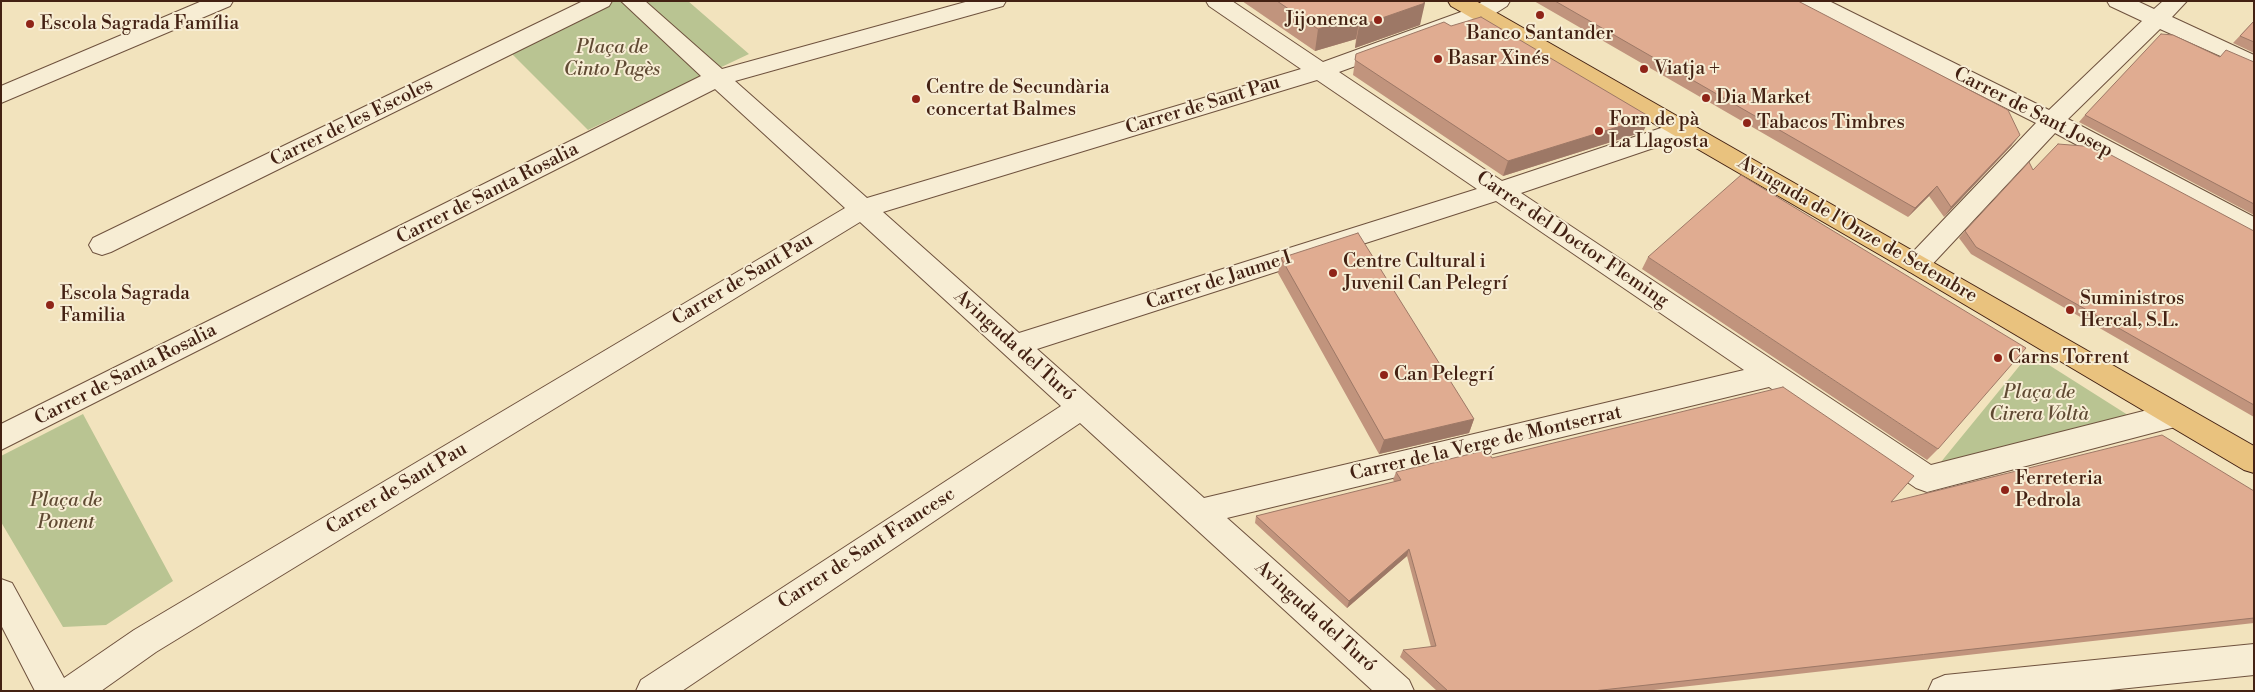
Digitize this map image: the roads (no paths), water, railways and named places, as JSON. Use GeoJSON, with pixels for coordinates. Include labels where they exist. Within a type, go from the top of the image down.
{"type":"FeatureCollection","features":[{"type":"Feature","properties":{"kind":"main road","name":"Avinguda de l'Onze de Setembre"},"geometry":{"type":"LineString","coordinates":[[1479,5],[1681,130],[1917,264],[2254,461]]}},
{"type":"Feature","properties":{"kind":"street"},"geometry":{"type":"LineString","coordinates":[[1,95],[222,1]]}},
{"type":"Feature","properties":{"kind":"street","name":"Carrer de les Escoles"},"geometry":{"type":"LineString","coordinates":[[102,245],[601,1]]}},
{"type":"Feature","properties":{"kind":"street","name":"Avinguda del Turó"},"geometry":{"type":"LineString","coordinates":[[632,1],[1397,691]]}},
{"type":"Feature","properties":{"kind":"street","name":"Carrer de Santa Rosalia"},"geometry":{"type":"LineString","coordinates":[[1,438],[718,78],[995,1]]}},
{"type":"Feature","properties":{"kind":"street","name":"Carrer del Doctor Fleming"},"geometry":{"type":"LineString","coordinates":[[1217,1],[1927,479],[2175,415]]}},
{"type":"Feature","properties":{"kind":"street","name":"Carrer de Sant Josep"},"geometry":{"type":"LineString","coordinates":[[1811,1],[2052,121],[2254,229]]}},
{"type":"Feature","properties":{"kind":"street"},"geometry":{"type":"LineString","coordinates":[[2118,1],[2254,64]]}},
{"type":"Feature","properties":{"kind":"street"},"geometry":{"type":"LineString","coordinates":[[1917,264],[2052,121],[2176,1]]}},
{"type":"Feature","properties":{"kind":"street","name":"Carrer de Sant Pau"},"geometry":{"type":"LineString","coordinates":[[73,691],[145,641],[862,209],[1320,71],[1479,5]]}},
{"type":"Feature","properties":{"kind":"street","name":"Carrer de Jaume I"},"geometry":{"type":"LineString","coordinates":[[1014,346],[1499,191],[1681,130]]}},
{"type":"Feature","properties":{"kind":"street","name":"Carrer de la Verge de Montserrat"},"geometry":{"type":"LineString","coordinates":[[1199,512],[1773,375]]}},
{"type":"Feature","properties":{"kind":"street","name":"Carrer de Sant Francesc"},"geometry":{"type":"LineString","coordinates":[[653,691],[1082,407]]}},
{"type":"Feature","properties":{"kind":"street"},"geometry":{"type":"LineString","coordinates":[[1,593],[54,691]]}},
{"type":"Feature","properties":{"kind":"street"},"geometry":{"type":"LineString","coordinates":[[1945,691],[2254,659]]}},
{"type":"Feature","properties":{"kind":"place","name":"Banco Santander"},"geometry":{"type":"Point","coordinates":[1540,15]}},
{"type":"Feature","properties":{"kind":"place","name":"Jijonenca"},"geometry":{"type":"Point","coordinates":[1378,20]}},
{"type":"Feature","properties":{"kind":"place","name":"Escola Sagrada Família"},"geometry":{"type":"Point","coordinates":[30,24]}},
{"type":"Feature","properties":{"kind":"place","name":"Basar Xinés"},"geometry":{"type":"Point","coordinates":[1438,59]}},
{"type":"Feature","properties":{"kind":"place","name":"Viatja +"},"geometry":{"type":"Point","coordinates":[1644,69]}},
{"type":"Feature","properties":{"kind":"place","name":"Dia Market"},"geometry":{"type":"Point","coordinates":[1706,98]}},
{"type":"Feature","properties":{"kind":"place","name":"Centre de Secundària concertat Balmes"},"geometry":{"type":"Point","coordinates":[916,99]}},
{"type":"Feature","properties":{"kind":"place","name":"Tabacos Timbres"},"geometry":{"type":"Point","coordinates":[1747,123]}},
{"type":"Feature","properties":{"kind":"place","name":"Forn de pà La Llagosta"},"geometry":{"type":"Point","coordinates":[1599,131]}},
{"type":"Feature","properties":{"kind":"place","name":"Centre Cultural i Juvenil Can Pelegrí"},"geometry":{"type":"Point","coordinates":[1333,273]}},
{"type":"Feature","properties":{"kind":"place","name":"Escola Sagrada Familia"},"geometry":{"type":"Point","coordinates":[50,305]}},
{"type":"Feature","properties":{"kind":"place","name":"Suministros Hercal, S.L."},"geometry":{"type":"Point","coordinates":[2070,310]}},
{"type":"Feature","properties":{"kind":"place","name":"Carns Torrent"},"geometry":{"type":"Point","coordinates":[1998,358]}},
{"type":"Feature","properties":{"kind":"place","name":"Can Pelegrí"},"geometry":{"type":"Point","coordinates":[1384,375]}},
{"type":"Feature","properties":{"kind":"place","name":"Ferreteria Pedrola"},"geometry":{"type":"Point","coordinates":[2005,490]}},
{"type":"Feature","properties":{"kind":"park label","name":"Plaça de Cinto Pagès"},"geometry":{"type":"Point","coordinates":[612,59]}},
{"type":"Feature","properties":{"kind":"park label","name":"Plaça de Cirera Voltà"},"geometry":{"type":"Point","coordinates":[2039,404]}},
{"type":"Feature","properties":{"kind":"park label","name":"Plaça de Ponent"},"geometry":{"type":"Point","coordinates":[66,512]}}]}
